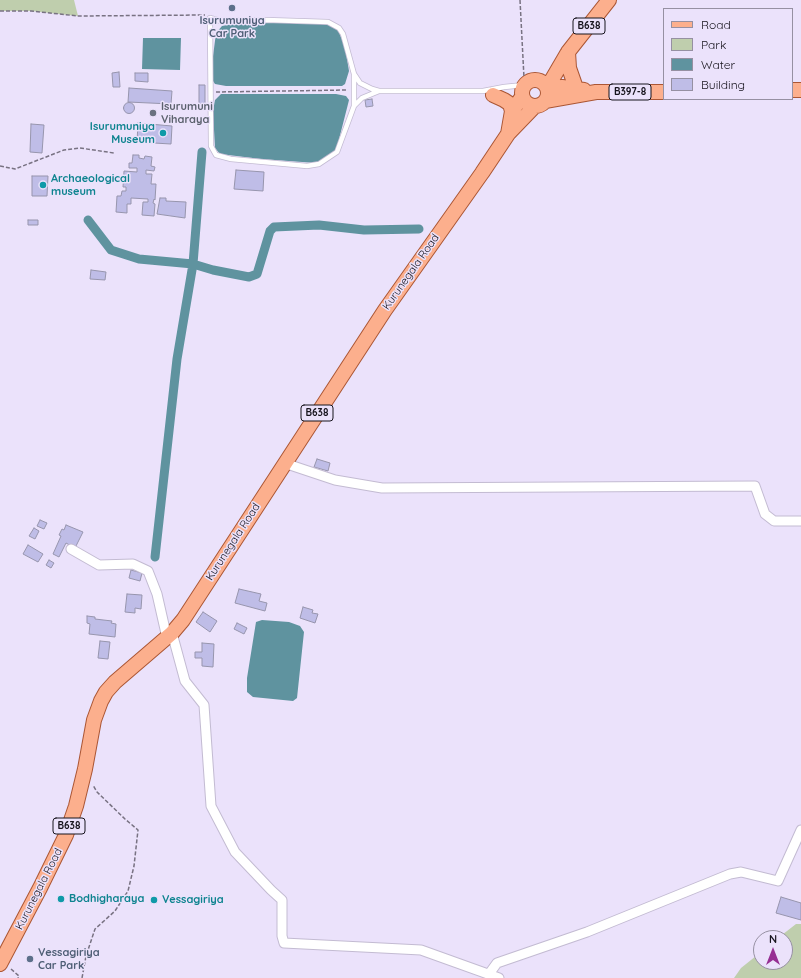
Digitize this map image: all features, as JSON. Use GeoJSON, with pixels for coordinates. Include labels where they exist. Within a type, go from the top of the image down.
{"type":"FeatureCollection","features":[{"type":"Feature","properties":{"kind":"main road","name":"Kurunegala Road"},"geometry":{"type":"LineString","coordinates":[[1,962],[66,835],[76,806],[85,769],[94,720],[99,705],[106,692],[115,682],[170,635],[183,620],[385,310],[508,134],[543,98],[568,52],[609,0]]}},
{"type":"Feature","properties":{"kind":"main road","name":"Kurunegala Road"},"geometry":{"type":"LineString","coordinates":[[508,134],[512,111],[524,90],[568,52]]}},
{"type":"Feature","properties":{"kind":"main road"},"geometry":{"type":"LineString","coordinates":[[568,52],[569,68],[576,88]]}},
{"type":"Feature","properties":{"kind":"main road"},"geometry":{"type":"LineString","coordinates":[[543,98],[542,81],[524,90],[527,103],[576,88],[596,92]]}},
{"type":"Feature","properties":{"kind":"main road"},"geometry":{"type":"LineString","coordinates":[[543,98],[596,92]]}},
{"type":"Feature","properties":{"kind":"main road","name":"B397-8"},"geometry":{"type":"LineString","coordinates":[[596,92],[663,92]]}},
{"type":"Feature","properties":{"kind":"main road"},"geometry":{"type":"LineString","coordinates":[[488,93],[510,104],[512,111]]}},
{"type":"Feature","properties":{"kind":"street"},"geometry":{"type":"LineString","coordinates":[[284,463],[335,480],[382,488],[755,486],[765,514],[774,521],[801,521]]}},
{"type":"Feature","properties":{"kind":"street"},"geometry":{"type":"LineString","coordinates":[[71,549],[99,565],[133,564],[148,571],[185,681],[204,705],[211,806],[235,852],[282,900],[282,936],[284,943],[421,950],[499,978]]}},
{"type":"Feature","properties":{"kind":"street"},"geometry":{"type":"LineString","coordinates":[[489,974],[498,963],[587,932],[730,874],[741,872],[778,881],[801,830]]}},
{"type":"Feature","properties":{"kind":"lane"},"geometry":{"type":"LineString","coordinates":[[210,18],[221,21],[266,20],[328,22],[339,28],[343,34],[354,74],[354,90],[354,106],[337,152],[319,164],[307,166],[231,159],[216,155],[211,146],[210,18]]}},
{"type":"Feature","properties":{"kind":"lane"},"geometry":{"type":"LineString","coordinates":[[354,74],[360,83],[379,91],[488,93],[508,96]]}},
{"type":"Feature","properties":{"kind":"lane"},"geometry":{"type":"LineString","coordinates":[[488,93],[504,87],[524,90]]}},
{"type":"Feature","properties":{"kind":"lane"},"geometry":{"type":"LineString","coordinates":[[354,106],[362,98],[379,91]]}},
{"type":"Feature","properties":{"kind":"path"},"geometry":{"type":"LineString","coordinates":[[520,0],[524,90]]}},
{"type":"Feature","properties":{"kind":"path"},"geometry":{"type":"LineString","coordinates":[[0,11],[31,11],[78,16],[206,15]]}},
{"type":"Feature","properties":{"kind":"path"},"geometry":{"type":"LineString","coordinates":[[210,92],[354,90]]}},
{"type":"Feature","properties":{"kind":"path"},"geometry":{"type":"LineString","coordinates":[[0,166],[15,169],[64,150],[80,148],[114,154]]}},
{"type":"Feature","properties":{"kind":"path"},"geometry":{"type":"LineString","coordinates":[[82,978],[86,956],[95,929],[115,912],[128,892],[134,866],[138,830],[97,792],[85,769]]}},
{"type":"Feature","properties":{"kind":"path"},"geometry":{"type":"LineString","coordinates":[[1,962],[19,976],[18,978]]}},
{"type":"Feature","properties":{"kind":"green space"},"geometry":{"type":"Polygon","coordinates":[[[0,0],[74,0],[78,16],[31,11],[0,11],[0,0]]]}},
{"type":"Feature","properties":{"kind":"green space"},"geometry":{"type":"Polygon","coordinates":[[[796,924],[801,924],[801,978],[734,978],[741,968],[753,958],[753,970],[793,970],[793,930],[788,930],[796,924]]]}},
{"type":"Feature","properties":{"kind":"water"},"geometry":{"type":"Polygon","coordinates":[[[243,22],[313,22],[329,24],[338,30],[345,47],[349,71],[345,84],[342,86],[226,86],[215,84],[213,81],[212,64],[216,33],[222,26],[243,22]]]}},
{"type":"Feature","properties":{"kind":"water"},"geometry":{"type":"Polygon","coordinates":[[[143,38],[181,38],[180,70],[142,69],[143,38]]]}},
{"type":"Feature","properties":{"kind":"water"},"geometry":{"type":"Polygon","coordinates":[[[221,94],[336,94],[346,96],[349,100],[336,151],[332,155],[316,163],[220,154],[215,148],[213,111],[215,100],[221,94]]]}},
{"type":"Feature","properties":{"kind":"water"},"geometry":{"type":"Polygon","coordinates":[[[262,620],[289,622],[300,626],[304,632],[297,698],[293,701],[253,697],[247,692],[247,678],[256,622],[262,620]]]}},
{"type":"Feature","properties":{"kind":"building"},"geometry":{"type":"Polygon","coordinates":[[[119,72],[120,87],[113,87],[112,73],[119,72]]]}},
{"type":"Feature","properties":{"kind":"building"},"geometry":{"type":"Polygon","coordinates":[[[135,73],[148,73],[148,82],[135,81],[135,73]]]}},
{"type":"Feature","properties":{"kind":"building"},"geometry":{"type":"Polygon","coordinates":[[[199,85],[205,85],[205,104],[199,104],[199,85]]]}},
{"type":"Feature","properties":{"kind":"building"},"geometry":{"type":"Polygon","coordinates":[[[129,88],[172,91],[171,104],[128,102],[129,88]]]}},
{"type":"Feature","properties":{"kind":"building"},"geometry":{"type":"Polygon","coordinates":[[[372,99],[373,106],[366,107],[365,100],[372,99]]]}},
{"type":"Feature","properties":{"kind":"building"},"geometry":{"type":"Polygon","coordinates":[[[127,103],[131,103],[133,104],[133,112],[127,113],[124,110],[124,106],[127,103]]]}},
{"type":"Feature","properties":{"kind":"building"},"geometry":{"type":"Polygon","coordinates":[[[138,123],[172,126],[171,144],[137,142],[138,123]]]}},
{"type":"Feature","properties":{"kind":"building"},"geometry":{"type":"Polygon","coordinates":[[[31,124],[44,125],[42,153],[30,152],[31,124]]]}},
{"type":"Feature","properties":{"kind":"building"},"geometry":{"type":"Polygon","coordinates":[[[133,155],[139,155],[139,158],[144,159],[145,156],[152,157],[151,166],[155,167],[154,171],[146,170],[146,174],[152,174],[151,184],[156,184],[155,200],[154,199],[153,203],[155,204],[154,216],[142,215],[143,202],[148,202],[148,199],[131,198],[131,204],[127,204],[127,213],[116,212],[117,196],[121,196],[122,191],[126,191],[126,187],[123,187],[124,171],[137,172],[137,168],[129,168],[129,163],[132,163],[133,155]]]}},
{"type":"Feature","properties":{"kind":"building"},"geometry":{"type":"Polygon","coordinates":[[[236,170],[264,172],[263,191],[234,189],[236,170]]]}},
{"type":"Feature","properties":{"kind":"building"},"geometry":{"type":"Polygon","coordinates":[[[32,176],[48,176],[47,196],[32,196],[32,176]]]}},
{"type":"Feature","properties":{"kind":"building"},"geometry":{"type":"Polygon","coordinates":[[[160,198],[166,198],[166,201],[186,202],[185,218],[157,214],[160,198]]]}},
{"type":"Feature","properties":{"kind":"building"},"geometry":{"type":"Polygon","coordinates":[[[28,220],[38,220],[38,225],[28,225],[28,220]]]}},
{"type":"Feature","properties":{"kind":"building"},"geometry":{"type":"Polygon","coordinates":[[[91,270],[106,272],[105,280],[90,279],[91,270]]]}},
{"type":"Feature","properties":{"kind":"building"},"geometry":{"type":"Polygon","coordinates":[[[317,459],[330,463],[328,471],[314,467],[317,459]]]}},
{"type":"Feature","properties":{"kind":"building"},"geometry":{"type":"Polygon","coordinates":[[[40,520],[47,523],[44,529],[37,526],[40,520]]]}},
{"type":"Feature","properties":{"kind":"building"},"geometry":{"type":"Polygon","coordinates":[[[66,525],[83,532],[75,548],[66,543],[59,557],[53,554],[61,536],[59,535],[62,529],[64,530],[66,525]]]}},
{"type":"Feature","properties":{"kind":"building"},"geometry":{"type":"Polygon","coordinates":[[[34,528],[39,531],[35,539],[29,536],[34,528]]]}},
{"type":"Feature","properties":{"kind":"building"},"geometry":{"type":"Polygon","coordinates":[[[28,545],[43,554],[38,562],[23,554],[28,545]]]}},
{"type":"Feature","properties":{"kind":"building"},"geometry":{"type":"Polygon","coordinates":[[[49,560],[54,563],[51,568],[46,565],[49,560]]]}},
{"type":"Feature","properties":{"kind":"building"},"geometry":{"type":"Polygon","coordinates":[[[131,570],[142,573],[140,581],[129,578],[131,570]]]}},
{"type":"Feature","properties":{"kind":"building"},"geometry":{"type":"Polygon","coordinates":[[[239,589],[261,594],[259,601],[267,603],[265,611],[235,603],[239,589]]]}},
{"type":"Feature","properties":{"kind":"building"},"geometry":{"type":"Polygon","coordinates":[[[127,594],[142,595],[141,609],[135,608],[135,613],[125,612],[127,594]]]}},
{"type":"Feature","properties":{"kind":"building"},"geometry":{"type":"Polygon","coordinates":[[[303,607],[313,610],[312,613],[318,614],[315,623],[300,618],[303,607]]]}},
{"type":"Feature","properties":{"kind":"building"},"geometry":{"type":"Polygon","coordinates":[[[203,612],[217,621],[210,632],[196,622],[203,612]]]}},
{"type":"Feature","properties":{"kind":"building"},"geometry":{"type":"Polygon","coordinates":[[[87,616],[95,617],[95,619],[112,621],[111,623],[116,624],[115,637],[89,634],[90,624],[87,623],[87,616]]]}},
{"type":"Feature","properties":{"kind":"building"},"geometry":{"type":"Polygon","coordinates":[[[237,623],[247,628],[244,634],[234,629],[237,623]]]}},
{"type":"Feature","properties":{"kind":"building"},"geometry":{"type":"Polygon","coordinates":[[[100,641],[110,642],[108,659],[98,658],[100,641]]]}},
{"type":"Feature","properties":{"kind":"building"},"geometry":{"type":"Polygon","coordinates":[[[202,643],[214,644],[213,667],[202,666],[202,658],[195,658],[195,652],[202,652],[202,643]]]}},
{"type":"Feature","properties":{"kind":"building"},"geometry":{"type":"Polygon","coordinates":[[[781,897],[801,903],[801,920],[776,913],[781,897]]]}},
{"type":"Feature","properties":{"kind":"waterway"},"geometry":{"type":"LineString","coordinates":[[155,557],[177,359],[193,264],[202,152]]}},
{"type":"Feature","properties":{"kind":"waterway"},"geometry":{"type":"LineString","coordinates":[[88,220],[111,250],[139,259],[193,264],[213,270],[249,277],[257,274],[270,231],[274,227],[319,225],[364,230],[419,229]]}},
{"type":"Feature","properties":{"kind":"place","name":"Isurumuniya Car Park"},"geometry":{"type":"Point","coordinates":[232,8]}},
{"type":"Feature","properties":{"kind":"place","name":"Isurumuni Viharaya"},"geometry":{"type":"Point","coordinates":[153,113]}},
{"type":"Feature","properties":{"kind":"place","name":"Isurumuniya Museum"},"geometry":{"type":"Point","coordinates":[163,133]}},
{"type":"Feature","properties":{"kind":"place","name":"Archaeological museum"},"geometry":{"type":"Point","coordinates":[43,185]}},
{"type":"Feature","properties":{"kind":"place","name":"Bodhigharaya"},"geometry":{"type":"Point","coordinates":[61,899]}},
{"type":"Feature","properties":{"kind":"place","name":"Vessagiriya"},"geometry":{"type":"Point","coordinates":[154,900]}},
{"type":"Feature","properties":{"kind":"place","name":"Vessagiriya Car Park"},"geometry":{"type":"Point","coordinates":[30,959]}}]}
